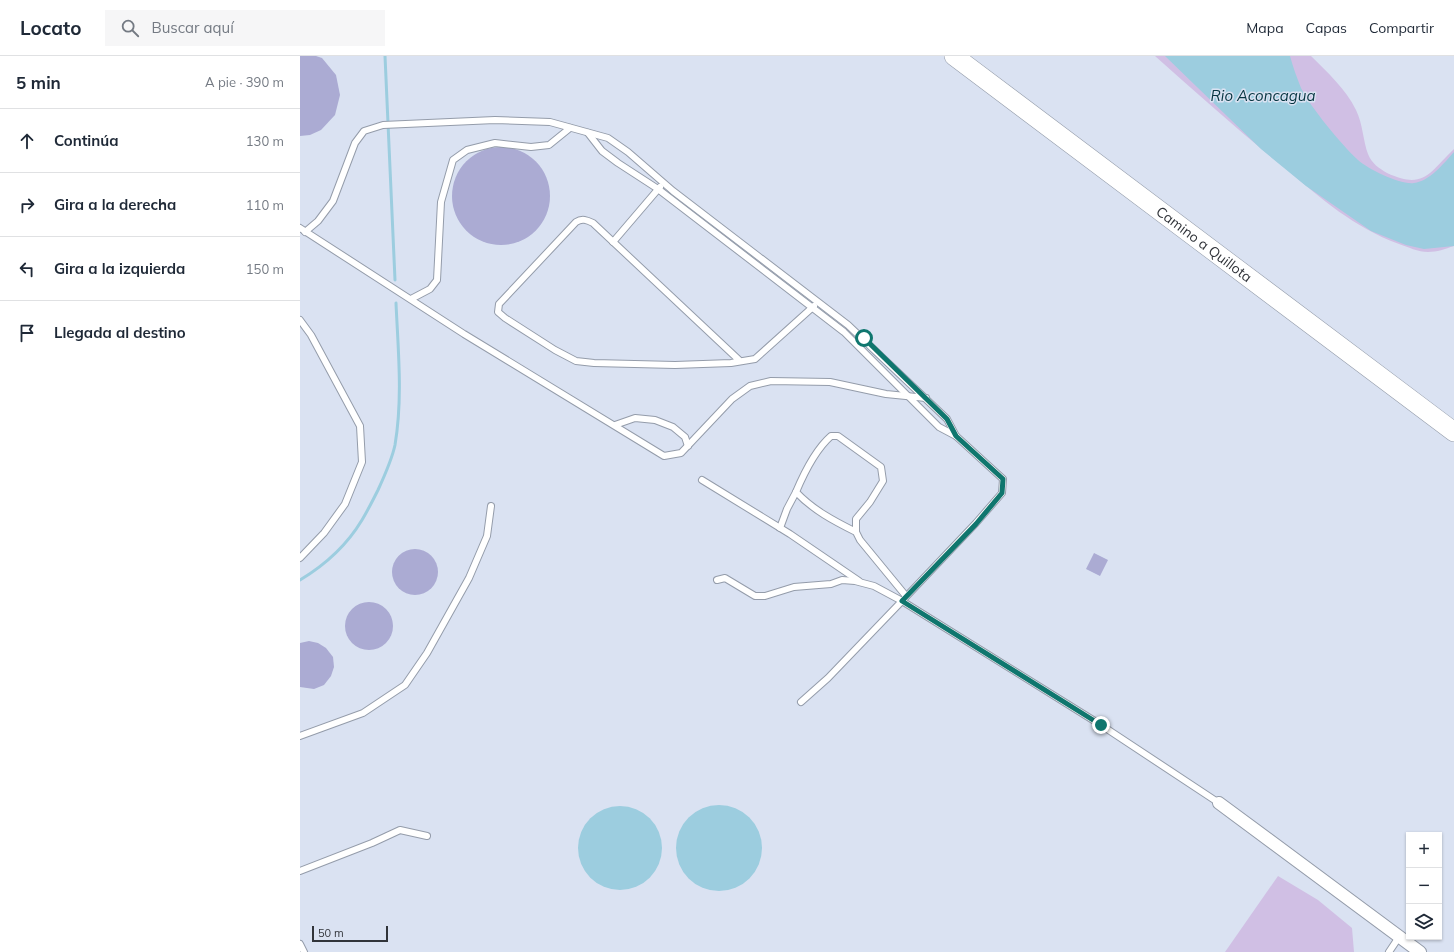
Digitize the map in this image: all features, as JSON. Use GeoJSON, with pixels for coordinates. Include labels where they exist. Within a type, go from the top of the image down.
{"type":"FeatureCollection","features":[{"type":"Feature","properties":{"kind":"main road","name":"Camino a Quillota"},"geometry":{"type":"LineString","coordinates":[[954,56],[1454,432]]}},
{"type":"Feature","properties":{"kind":"street"},"geometry":{"type":"LineString","coordinates":[[1219,803],[1420,952]]}},
{"type":"Feature","properties":{"kind":"lane"},"geometry":{"type":"LineString","coordinates":[[926,398],[909,397],[830,382],[770,381],[750,386],[732,399],[681,453],[664,456],[303,230],[318,221],[333,201],[355,143],[364,131],[383,125],[495,120],[550,122],[608,138],[628,152],[664,183],[864,338],[926,398],[947,419],[956,436]]}},
{"type":"Feature","properties":{"kind":"lane"},"geometry":{"type":"LineString","coordinates":[[411,299],[430,290],[437,280],[441,202],[453,160],[467,150],[495,143],[531,147],[549,145],[570,128]]}},
{"type":"Feature","properties":{"kind":"lane"},"geometry":{"type":"LineString","coordinates":[[588,133],[602,151],[658,189],[844,332],[939,427],[956,436],[1003,479],[1002,493],[976,524],[828,678],[801,702]]}},
{"type":"Feature","properties":{"kind":"lane"},"geometry":{"type":"LineString","coordinates":[[613,242],[664,183]]}},
{"type":"Feature","properties":{"kind":"lane"},"geometry":{"type":"LineString","coordinates":[[740,361],[593,223],[588,221],[580,220],[576,222],[499,304],[498,312],[505,318],[555,350],[576,361],[675,366],[740,361],[755,359],[818,302]]}},
{"type":"Feature","properties":{"kind":"lane"},"geometry":{"type":"LineString","coordinates":[[300,320],[311,335],[360,426],[362,462],[345,504],[324,533],[300,558]]}},
{"type":"Feature","properties":{"kind":"lane"},"geometry":{"type":"LineString","coordinates":[[614,425],[635,418],[655,420],[673,427],[685,437],[688,446]]}},
{"type":"Feature","properties":{"kind":"lane"},"geometry":{"type":"LineString","coordinates":[[780,528],[787,509],[801,481],[823,443],[831,436],[838,436],[881,467],[883,481],[870,502],[856,519],[856,532],[860,540],[904,599]]}},
{"type":"Feature","properties":{"kind":"lane"},"geometry":{"type":"LineString","coordinates":[[702,480],[780,528],[862,583]]}},
{"type":"Feature","properties":{"kind":"lane"},"geometry":{"type":"LineString","coordinates":[[796,492],[825,516],[856,532]]}},
{"type":"Feature","properties":{"kind":"lane"},"geometry":{"type":"LineString","coordinates":[[300,736],[363,713],[405,685],[426,653],[469,578],[487,536],[491,506]]}},
{"type":"Feature","properties":{"kind":"lane"},"geometry":{"type":"LineString","coordinates":[[717,580],[725,578],[755,596],[765,596],[794,587],[831,584],[842,580],[855,581],[874,586],[904,599],[1101,725],[1219,803]]}},
{"type":"Feature","properties":{"kind":"lane"},"geometry":{"type":"LineString","coordinates":[[300,871],[372,843],[400,830],[427,836]]}},
{"type":"Feature","properties":{"kind":"lane"},"geometry":{"type":"LineString","coordinates":[[1389,952],[1399,936]]}},
{"type":"Feature","properties":{"kind":"lane"},"geometry":{"type":"LineString","coordinates":[[300,944],[304,952]]}},
{"type":"Feature","properties":{"kind":"shaded area","name":"Rio Aconcagua"},"geometry":{"type":"Polygon","coordinates":[[[1155,56],[1311,56],[1336,81],[1352,102],[1360,121],[1368,154],[1374,163],[1387,173],[1399,178],[1410,180],[1418,179],[1432,172],[1454,149],[1454,246],[1431,252],[1424,252],[1382,237],[1353,221],[1325,201],[1269,155],[1155,56]]]}},
{"type":"Feature","properties":{"kind":"shaded area"},"geometry":{"type":"Polygon","coordinates":[[[1278,876],[1318,900],[1352,928],[1354,952],[1225,952],[1278,876]]]}},
{"type":"Feature","properties":{"kind":"water","name":"Rio Aconcagua"},"geometry":{"type":"Polygon","coordinates":[[[1165,56],[1290,56],[1301,88],[1319,115],[1335,135],[1363,164],[1376,172],[1401,182],[1420,182],[1441,167],[1454,152],[1454,246],[1424,249],[1406,245],[1371,231],[1306,186],[1261,149],[1165,56]]]}},
{"type":"Feature","properties":{"kind":"water"},"geometry":{"type":"Polygon","coordinates":[[[719,805],[735,809],[749,818],[758,832],[762,848],[758,864],[749,878],[735,887],[719,891],[703,887],[689,878],[680,864],[676,848],[680,832],[689,818],[703,809],[719,805]]]}},
{"type":"Feature","properties":{"kind":"water"},"geometry":{"type":"Polygon","coordinates":[[[612,806],[628,806],[644,813],[655,824],[662,840],[662,856],[659,864],[650,878],[644,883],[628,890],[612,890],[596,883],[585,872],[578,856],[578,840],[585,824],[596,813],[612,806]]]}},
{"type":"Feature","properties":{"kind":"building"},"geometry":{"type":"Polygon","coordinates":[[[300,56],[316,56],[322,58],[336,75],[340,95],[335,115],[321,130],[310,135],[300,136],[300,56]]]}},
{"type":"Feature","properties":{"kind":"building"},"geometry":{"type":"Polygon","coordinates":[[[501,147],[520,151],[535,162],[546,177],[550,196],[546,215],[535,230],[520,241],[501,245],[482,241],[467,230],[456,215],[452,196],[456,177],[467,162],[482,151],[501,147]]]}},
{"type":"Feature","properties":{"kind":"building"},"geometry":{"type":"Polygon","coordinates":[[[410,549],[420,549],[428,553],[434,559],[438,567],[438,577],[434,585],[428,591],[420,595],[410,595],[402,591],[396,585],[392,577],[392,567],[396,559],[402,553],[410,549]]]}},
{"type":"Feature","properties":{"kind":"building"},"geometry":{"type":"Polygon","coordinates":[[[1094,553],[1108,560],[1100,576],[1086,569],[1094,553]]]}},
{"type":"Feature","properties":{"kind":"building"},"geometry":{"type":"Polygon","coordinates":[[[364,602],[374,602],[383,606],[389,612],[393,621],[393,631],[389,640],[383,646],[374,650],[364,650],[355,646],[349,640],[345,631],[345,621],[349,612],[355,606],[364,602]]]}},
{"type":"Feature","properties":{"kind":"building"},"geometry":{"type":"Polygon","coordinates":[[[309,641],[318,643],[326,648],[333,657],[334,667],[331,676],[324,685],[314,689],[300,687],[300,643],[309,641]]]}},
{"type":"Feature","properties":{"kind":"waterway"},"geometry":{"type":"LineString","coordinates":[[385,56],[395,280]]}},
{"type":"Feature","properties":{"kind":"waterway"},"geometry":{"type":"LineString","coordinates":[[300,580],[327,561],[350,538],[378,490],[392,456],[395,445],[399,409],[399,356],[396,303]]}},
{"type":"Feature","properties":{"kind":"route"},"geometry":{"type":"LineString","coordinates":[[864,338],[947,419],[956,436],[1003,479],[1002,493],[976,524],[902,601],[1101,725]]}}]}
